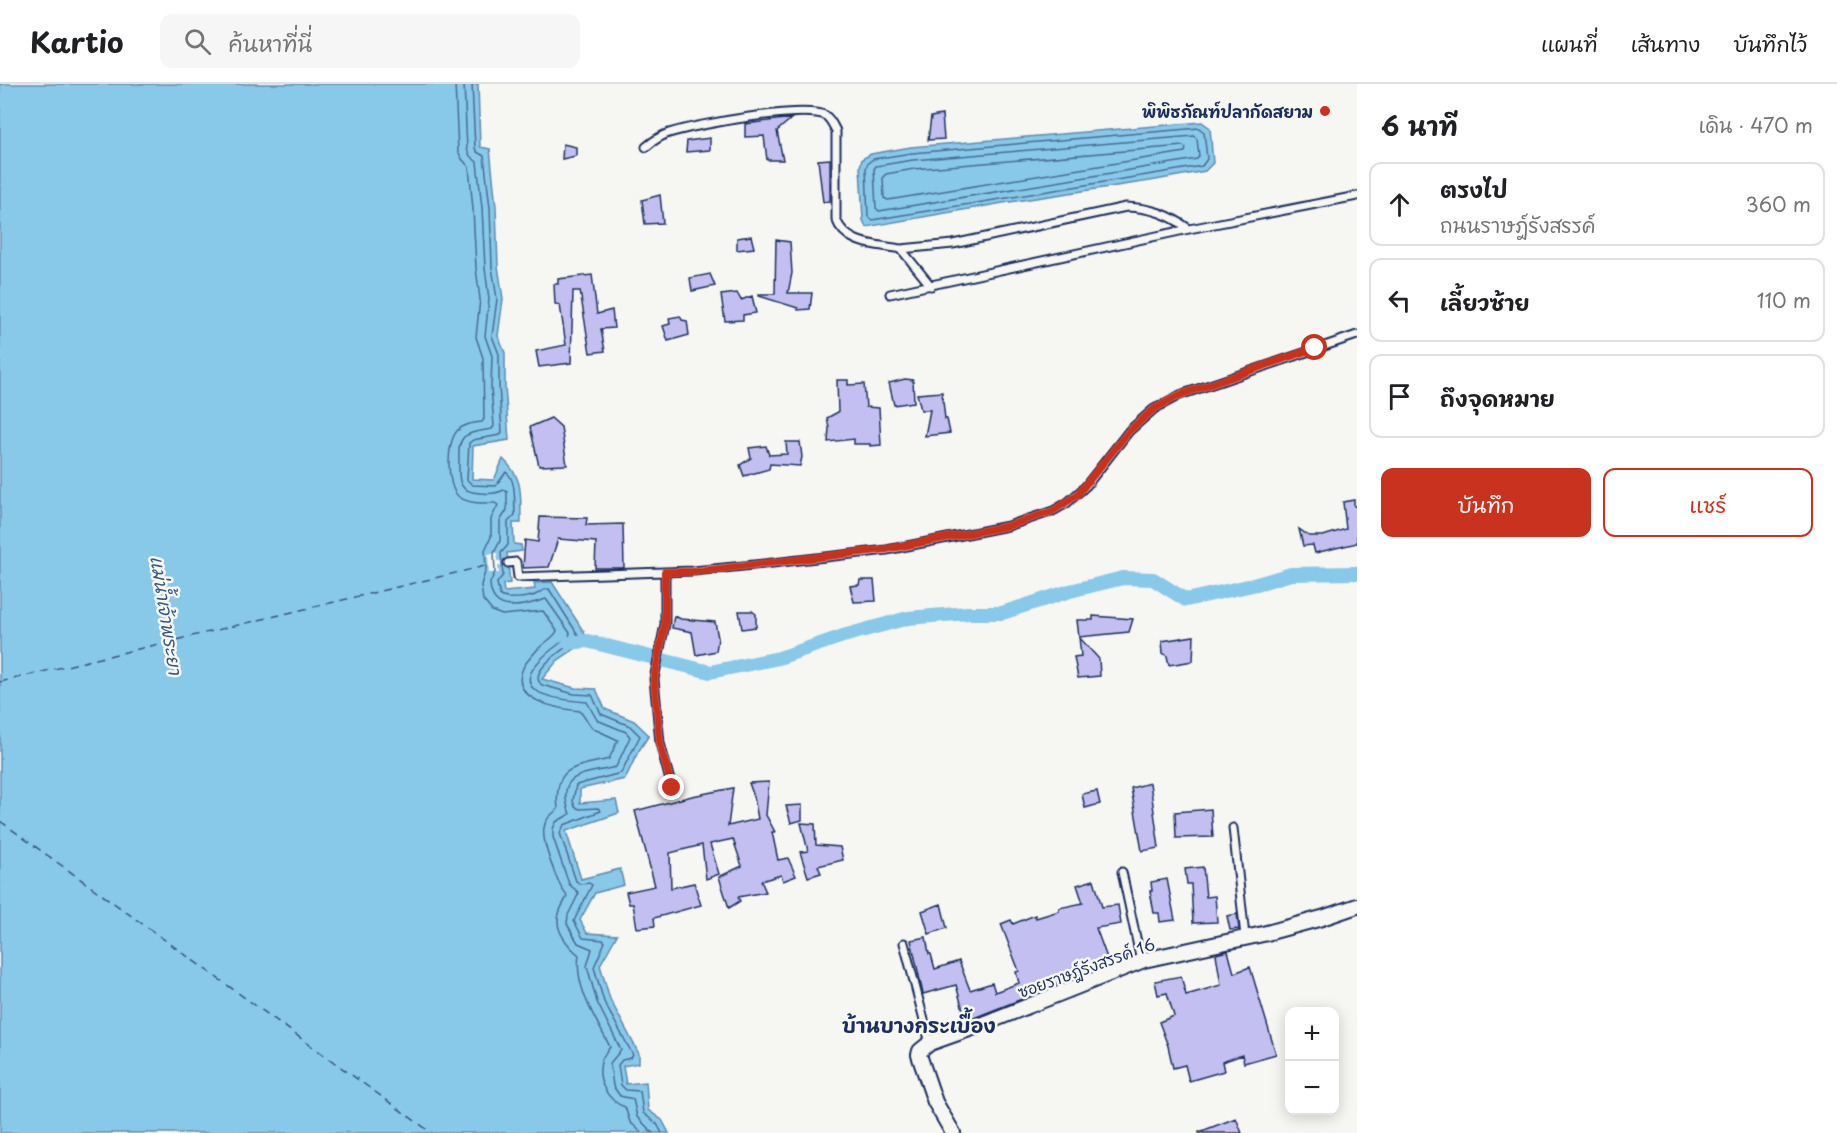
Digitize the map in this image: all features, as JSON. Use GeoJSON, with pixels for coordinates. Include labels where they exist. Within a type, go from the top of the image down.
{"type":"FeatureCollection","features":[{"type":"Feature","properties":{"kind":"street","name":"ซอยราษฎ์รังสรรค์ 16"},"geometry":{"type":"LineString","coordinates":[[930,1043],[1141,961],[1322,918],[1357,906]]}},
{"type":"Feature","properties":{"kind":"street"},"geometry":{"type":"LineString","coordinates":[[930,1043],[920,1051],[919,1055],[935,1102],[953,1133]]}},
{"type":"Feature","properties":{"kind":"lane"},"geometry":{"type":"LineString","coordinates":[[646,147],[671,132],[732,120],[808,112],[826,116],[836,131],[836,219],[839,228],[853,240],[901,249],[953,244],[1126,207],[1147,208],[1164,213],[1189,229]]}},
{"type":"Feature","properties":{"kind":"lane"},"geometry":{"type":"LineString","coordinates":[[891,294],[1189,229],[1357,196]]}},
{"type":"Feature","properties":{"kind":"lane"},"geometry":{"type":"LineString","coordinates":[[901,249],[931,286]]}},
{"type":"Feature","properties":{"kind":"lane"},"geometry":{"type":"LineString","coordinates":[[508,563],[516,562],[518,577],[693,572],[887,549],[1008,526],[1053,511],[1077,495],[1129,431],[1154,409],[1180,395],[1357,335]]}},
{"type":"Feature","properties":{"kind":"lane"},"geometry":{"type":"LineString","coordinates":[[665,572],[665,624],[654,679],[660,743],[672,788]]}},
{"type":"Feature","properties":{"kind":"lane"},"geometry":{"type":"LineString","coordinates":[[1233,828],[1245,936]]}},
{"type":"Feature","properties":{"kind":"lane"},"geometry":{"type":"LineString","coordinates":[[1122,872],[1141,961]]}},
{"type":"Feature","properties":{"kind":"lane"},"geometry":{"type":"LineString","coordinates":[[904,943],[930,1043]]}},
{"type":"Feature","properties":{"kind":"water","name":"แม่น้ำเจ้าพระยา"},"geometry":{"type":"Polygon","coordinates":[[[0,84],[478,84],[480,147],[490,149],[496,207],[498,266],[503,299],[498,336],[505,353],[509,440],[473,446],[472,479],[494,480],[503,459],[515,474],[520,488],[521,523],[513,523],[514,544],[521,545],[522,551],[507,553],[510,583],[503,584],[504,592],[535,589],[534,583],[552,582],[584,632],[587,641],[558,660],[542,679],[575,688],[596,689],[605,709],[634,721],[649,735],[625,779],[580,789],[580,803],[616,800],[619,813],[566,831],[581,879],[620,869],[624,885],[595,893],[580,920],[587,933],[617,935],[600,965],[610,999],[639,1054],[639,1063],[623,1066],[626,1084],[646,1082],[648,1110],[662,1120],[669,1133],[0,1133],[0,84]]]}},
{"type":"Feature","properties":{"kind":"water"},"geometry":{"type":"Polygon","coordinates":[[[1202,122],[1210,128],[1213,163],[1205,171],[866,227],[863,220],[860,167],[862,159],[871,154],[911,147],[1202,122]]]}},
{"type":"Feature","properties":{"kind":"pier"},"geometry":{"type":"Polygon","coordinates":[[[497,553],[497,561],[508,561],[508,565],[498,566],[499,573],[489,573],[488,554],[497,553]]]}},
{"type":"Feature","properties":{"kind":"building"},"geometry":{"type":"Polygon","coordinates":[[[942,115],[944,139],[928,140],[931,117],[942,115]]]}},
{"type":"Feature","properties":{"kind":"building"},"geometry":{"type":"Polygon","coordinates":[[[792,118],[777,131],[783,160],[767,160],[764,136],[745,137],[745,124],[792,118]]]}},
{"type":"Feature","properties":{"kind":"building"},"geometry":{"type":"Polygon","coordinates":[[[710,138],[710,150],[686,152],[687,141],[710,138]]]}},
{"type":"Feature","properties":{"kind":"building"},"geometry":{"type":"Polygon","coordinates":[[[563,144],[576,147],[576,156],[562,159],[563,144]]]}},
{"type":"Feature","properties":{"kind":"building"},"geometry":{"type":"Polygon","coordinates":[[[830,159],[830,201],[823,202],[818,160],[830,159]]]}},
{"type":"Feature","properties":{"kind":"building"},"geometry":{"type":"Polygon","coordinates":[[[660,195],[663,223],[645,224],[642,200],[660,195]]]}},
{"type":"Feature","properties":{"kind":"building"},"geometry":{"type":"Polygon","coordinates":[[[751,236],[754,248],[737,250],[737,238],[751,236]]]}},
{"type":"Feature","properties":{"kind":"building"},"geometry":{"type":"Polygon","coordinates":[[[776,240],[790,242],[792,273],[788,293],[812,293],[810,309],[798,310],[798,308],[759,296],[759,294],[775,294],[776,240]]]}},
{"type":"Feature","properties":{"kind":"building"},"geometry":{"type":"Polygon","coordinates":[[[710,274],[715,286],[692,291],[690,278],[710,274]]]}},
{"type":"Feature","properties":{"kind":"building"},"geometry":{"type":"Polygon","coordinates":[[[592,275],[597,314],[612,310],[614,328],[601,329],[605,351],[590,353],[580,291],[573,291],[571,363],[539,367],[536,351],[566,345],[560,305],[555,304],[554,284],[558,284],[558,279],[592,275]]]}},
{"type":"Feature","properties":{"kind":"building"},"geometry":{"type":"Polygon","coordinates":[[[737,293],[741,300],[752,296],[756,313],[743,315],[743,320],[725,321],[721,295],[737,293]]]}},
{"type":"Feature","properties":{"kind":"building"},"geometry":{"type":"Polygon","coordinates":[[[680,316],[682,320],[687,321],[689,335],[668,341],[663,326],[670,324],[669,318],[680,316]]]}},
{"type":"Feature","properties":{"kind":"building"},"geometry":{"type":"Polygon","coordinates":[[[905,379],[913,380],[914,402],[894,405],[889,383],[905,379]]]}},
{"type":"Feature","properties":{"kind":"building"},"geometry":{"type":"Polygon","coordinates":[[[837,380],[848,380],[848,385],[864,384],[866,407],[879,408],[881,445],[854,444],[854,439],[828,442],[827,418],[838,412],[837,380]]]}},
{"type":"Feature","properties":{"kind":"building"},"geometry":{"type":"Polygon","coordinates":[[[942,392],[945,419],[947,419],[950,433],[925,436],[930,410],[921,410],[917,394],[942,392]]]}},
{"type":"Feature","properties":{"kind":"building"},"geometry":{"type":"Polygon","coordinates":[[[551,418],[561,427],[567,465],[539,466],[530,427],[551,418]]]}},
{"type":"Feature","properties":{"kind":"building"},"geometry":{"type":"Polygon","coordinates":[[[786,442],[800,442],[802,457],[800,466],[770,464],[769,469],[744,476],[740,465],[751,458],[749,448],[766,446],[769,455],[787,454],[786,442]]]}},
{"type":"Feature","properties":{"kind":"building"},"geometry":{"type":"Polygon","coordinates":[[[1354,500],[1354,506],[1357,506],[1357,543],[1315,553],[1313,545],[1303,546],[1299,529],[1309,536],[1323,536],[1346,529],[1343,502],[1354,500]]]}},
{"type":"Feature","properties":{"kind":"building"},"geometry":{"type":"Polygon","coordinates":[[[540,517],[587,518],[586,525],[623,524],[624,568],[595,568],[596,542],[558,539],[549,567],[523,568],[525,540],[538,542],[540,517]]]}},
{"type":"Feature","properties":{"kind":"building"},"geometry":{"type":"Polygon","coordinates":[[[860,580],[874,580],[876,601],[854,602],[850,586],[859,585],[860,580]]]}},
{"type":"Feature","properties":{"kind":"building"},"geometry":{"type":"Polygon","coordinates":[[[739,611],[752,611],[756,614],[756,627],[742,629],[739,611]]]}},
{"type":"Feature","properties":{"kind":"building"},"geometry":{"type":"Polygon","coordinates":[[[674,616],[681,619],[715,622],[718,638],[716,651],[696,655],[692,632],[672,628],[674,616]]]}},
{"type":"Feature","properties":{"kind":"building"},"geometry":{"type":"Polygon","coordinates":[[[1093,616],[1133,619],[1129,632],[1079,637],[1077,620],[1093,620],[1093,616]]]}},
{"type":"Feature","properties":{"kind":"building"},"geometry":{"type":"Polygon","coordinates":[[[1194,636],[1193,661],[1169,665],[1167,656],[1163,653],[1162,641],[1194,636]]]}},
{"type":"Feature","properties":{"kind":"building"},"geometry":{"type":"Polygon","coordinates":[[[1079,637],[1099,659],[1100,676],[1078,678],[1074,657],[1081,656],[1079,637]]]}},
{"type":"Feature","properties":{"kind":"building"},"geometry":{"type":"Polygon","coordinates":[[[769,782],[766,815],[775,832],[772,832],[778,860],[788,858],[796,876],[783,881],[781,875],[761,881],[766,892],[738,897],[740,901],[729,908],[719,877],[742,866],[733,839],[710,844],[719,874],[706,879],[702,845],[670,853],[671,888],[694,883],[701,905],[654,918],[655,926],[637,928],[633,904],[629,904],[626,892],[655,886],[635,811],[733,788],[728,826],[758,819],[749,783],[769,782]]]}},
{"type":"Feature","properties":{"kind":"building"},"geometry":{"type":"Polygon","coordinates":[[[1150,783],[1159,848],[1142,851],[1131,788],[1150,783]]]}},
{"type":"Feature","properties":{"kind":"building"},"geometry":{"type":"Polygon","coordinates":[[[1097,791],[1100,804],[1085,808],[1082,794],[1097,791]]]}},
{"type":"Feature","properties":{"kind":"building"},"geometry":{"type":"Polygon","coordinates":[[[802,805],[802,820],[791,823],[786,806],[802,805]]]}},
{"type":"Feature","properties":{"kind":"building"},"geometry":{"type":"Polygon","coordinates":[[[1211,809],[1213,837],[1176,838],[1175,812],[1211,809]]]}},
{"type":"Feature","properties":{"kind":"building"},"geometry":{"type":"Polygon","coordinates":[[[801,823],[815,824],[816,845],[840,847],[843,860],[818,866],[821,873],[808,877],[800,852],[808,851],[801,823]]]}},
{"type":"Feature","properties":{"kind":"building"},"geometry":{"type":"Polygon","coordinates":[[[1203,867],[1206,897],[1215,896],[1217,922],[1193,923],[1191,884],[1187,884],[1185,869],[1203,867]]]}},
{"type":"Feature","properties":{"kind":"building"},"geometry":{"type":"Polygon","coordinates":[[[1167,879],[1175,920],[1160,922],[1159,913],[1154,913],[1150,891],[1152,891],[1151,882],[1167,879]]]}},
{"type":"Feature","properties":{"kind":"building"},"geometry":{"type":"Polygon","coordinates":[[[1094,880],[1102,907],[1118,905],[1121,924],[1096,928],[1107,958],[1092,963],[1095,970],[1058,985],[1057,983],[1033,989],[1034,993],[1021,996],[1022,999],[966,1021],[956,985],[923,994],[911,940],[926,937],[935,969],[959,961],[970,990],[992,983],[995,992],[1019,983],[1016,972],[1019,971],[1001,924],[1011,920],[1013,924],[1035,915],[1036,918],[1059,911],[1059,908],[1083,903],[1077,885],[1094,880]]]}},
{"type":"Feature","properties":{"kind":"building"},"geometry":{"type":"Polygon","coordinates":[[[941,904],[947,928],[929,934],[922,911],[941,904]]]}},
{"type":"Feature","properties":{"kind":"building"},"geometry":{"type":"Polygon","coordinates":[[[1237,914],[1239,929],[1230,930],[1227,916],[1237,914]]]}},
{"type":"Feature","properties":{"kind":"building"},"geometry":{"type":"Polygon","coordinates":[[[1228,951],[1234,973],[1250,967],[1276,1054],[1244,1063],[1242,1055],[1222,1062],[1224,1071],[1189,1081],[1185,1065],[1173,1068],[1159,1022],[1174,1016],[1167,993],[1158,995],[1155,981],[1181,976],[1186,995],[1221,985],[1216,954],[1228,951]]]}},
{"type":"Feature","properties":{"kind":"building"},"geometry":{"type":"Polygon","coordinates":[[[1236,1118],[1242,1133],[1199,1133],[1199,1132],[1236,1118]]]}},
{"type":"Feature","properties":{"kind":"waterway"},"geometry":{"type":"LineString","coordinates":[[569,643],[587,641],[710,672],[779,658],[843,636],[908,618],[968,613],[1002,613],[1070,591],[1123,578],[1153,579],[1186,600],[1291,574],[1357,573]]}},
{"type":"Feature","properties":{"kind":"ferry route"},"geometry":{"type":"LineString","coordinates":[[0,682],[489,565]]}},
{"type":"Feature","properties":{"kind":"ferry route"},"geometry":{"type":"LineString","coordinates":[[0,821],[432,1133]]}},
{"type":"Feature","properties":{"kind":"place","name":"พิพิธภัณฑ์ปลากัดสยาม"},"geometry":{"type":"Point","coordinates":[1325,111]}},
{"type":"Feature","properties":{"kind":"district","name":"บ้านบางกระเบื้อง"},"geometry":{"type":"Point","coordinates":[919,1025]}},
{"type":"Feature","properties":{"kind":"route"},"geometry":{"type":"LineString","coordinates":[[672,788],[660,743],[654,679],[665,624],[665,572],[693,572],[887,549],[1008,526],[1053,511],[1067,503],[1086,486],[1129,431],[1154,409],[1180,395],[1315,348]]}}]}
